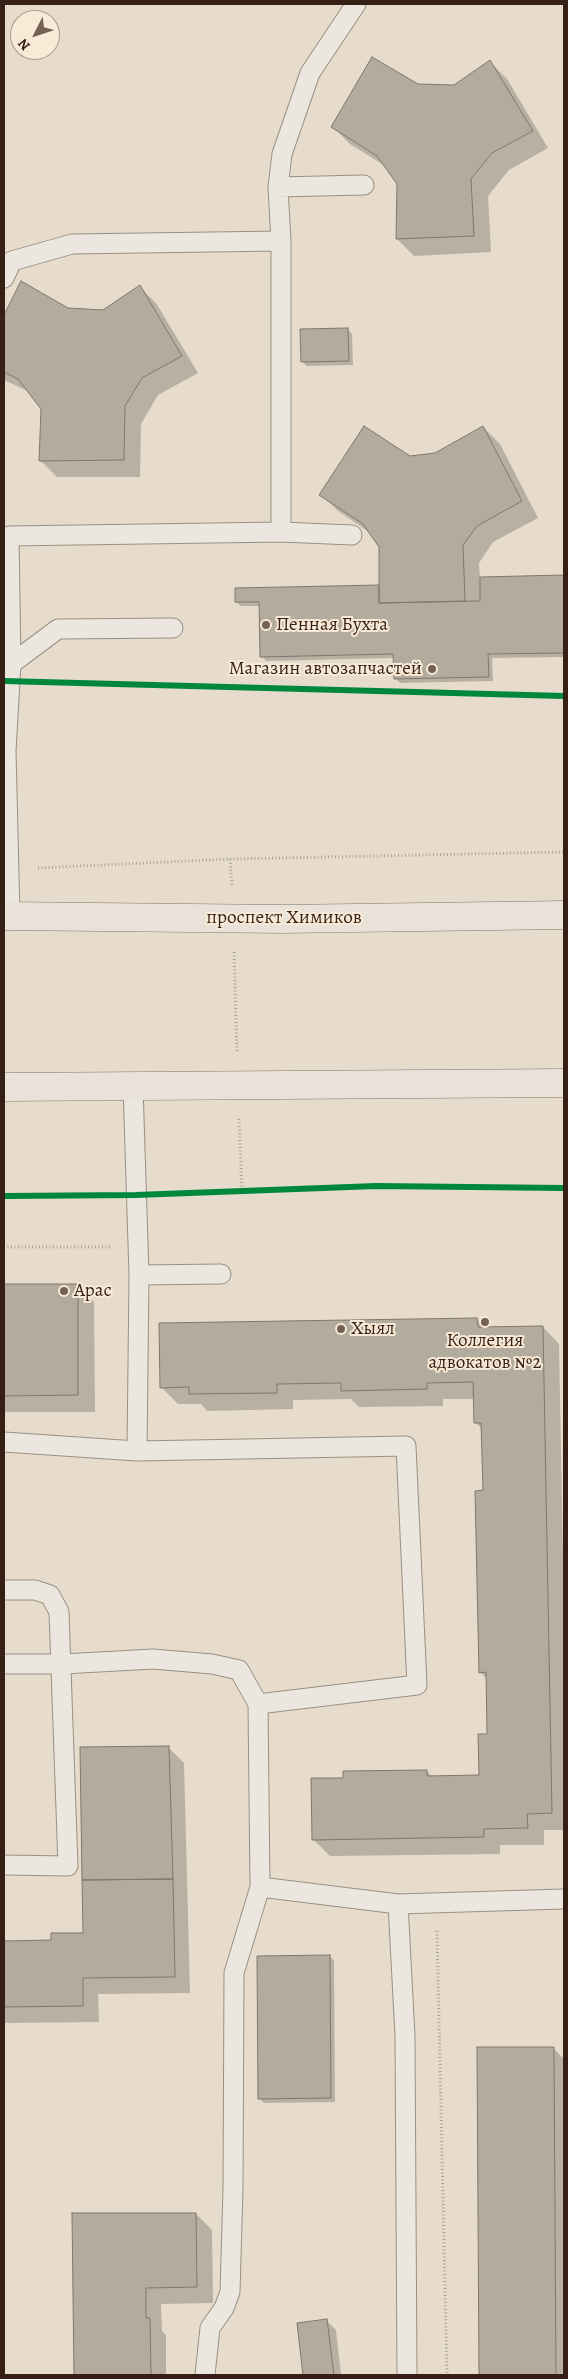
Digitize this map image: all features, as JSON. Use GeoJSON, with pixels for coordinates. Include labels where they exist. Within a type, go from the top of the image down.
{"type":"FeatureCollection","features":[{"type":"Feature","properties":{"kind":"main road","name":"проспект Химиков"},"geometry":{"type":"LineString","coordinates":[[7,916],[233,918],[564,915]]}},
{"type":"Feature","properties":{"kind":"main road"},"geometry":{"type":"LineString","coordinates":[[4,1087],[564,1083]]}},
{"type":"Feature","properties":{"kind":"lane"},"geometry":{"type":"LineString","coordinates":[[281,532],[281,241],[278,187],[282,154],[310,73],[356,4]]}},
{"type":"Feature","properties":{"kind":"lane"},"geometry":{"type":"LineString","coordinates":[[278,187],[364,185]]}},
{"type":"Feature","properties":{"kind":"lane"},"geometry":{"type":"LineString","coordinates":[[4,278],[12,261],[72,244],[281,241]]}},
{"type":"Feature","properties":{"kind":"lane"},"geometry":{"type":"LineString","coordinates":[[7,916],[10,870],[6,751],[11,664],[6,527],[352,535]]}},
{"type":"Feature","properties":{"kind":"lane"},"geometry":{"type":"LineString","coordinates":[[11,664],[58,629],[172,628]]}},
{"type":"Feature","properties":{"kind":"lane"},"geometry":{"type":"LineString","coordinates":[[133,1086],[139,1275],[138,1451]]}},
{"type":"Feature","properties":{"kind":"lane"},"geometry":{"type":"LineString","coordinates":[[139,1275],[221,1274]]}},
{"type":"Feature","properties":{"kind":"lane"},"geometry":{"type":"LineString","coordinates":[[4,1442],[138,1451],[406,1446],[417,1686],[258,1704]]}},
{"type":"Feature","properties":{"kind":"lane"},"geometry":{"type":"LineString","coordinates":[[4,1590],[35,1590],[50,1595],[60,1612],[68,1866],[4,1865]]}},
{"type":"Feature","properties":{"kind":"lane"},"geometry":{"type":"LineString","coordinates":[[4,1664],[63,1664],[153,1659],[212,1664],[239,1670],[258,1704],[260,1887],[234,1973],[233,2180],[230,2292],[224,2308],[210,2328],[206,2375]]}},
{"type":"Feature","properties":{"kind":"lane"},"geometry":{"type":"LineString","coordinates":[[260,1887],[398,1904],[564,1899]]}},
{"type":"Feature","properties":{"kind":"lane"},"geometry":{"type":"LineString","coordinates":[[398,1904],[404,2036],[406,2375]]}},
{"type":"Feature","properties":{"kind":"path"},"geometry":{"type":"LineString","coordinates":[[10,870],[230,859],[564,852]]}},
{"type":"Feature","properties":{"kind":"path"},"geometry":{"type":"LineString","coordinates":[[230,859],[242,1191]]}},
{"type":"Feature","properties":{"kind":"path"},"geometry":{"type":"LineString","coordinates":[[4,1247],[138,1247]]}},
{"type":"Feature","properties":{"kind":"path"},"geometry":{"type":"LineString","coordinates":[[437,1925],[447,2375]]}},
{"type":"Feature","properties":{"kind":"building"},"geometry":{"type":"Polygon","coordinates":[[[372,57],[418,84],[454,85],[490,60],[533,131],[492,153],[471,179],[474,236],[396,239],[397,184],[377,156],[331,127],[372,57]]]}},
{"type":"Feature","properties":{"kind":"building"},"geometry":{"type":"Polygon","coordinates":[[[21,281],[68,308],[103,310],[140,285],[182,356],[142,378],[125,406],[124,460],[39,461],[41,409],[18,379],[4,372],[4,315],[21,281]]]}},
{"type":"Feature","properties":{"kind":"building"},"geometry":{"type":"Polygon","coordinates":[[[348,328],[349,361],[301,362],[300,329],[348,328]]]}},
{"type":"Feature","properties":{"kind":"building"},"geometry":{"type":"Polygon","coordinates":[[[364,426],[410,456],[435,453],[483,426],[522,501],[477,526],[463,545],[465,601],[379,603],[379,547],[363,524],[319,495],[364,426]]]}},
{"type":"Feature","properties":{"kind":"building"},"geometry":{"type":"Polygon","coordinates":[[[564,575],[564,653],[488,654],[489,677],[394,679],[393,654],[260,657],[259,602],[235,602],[235,588],[379,585],[379,603],[480,601],[480,577],[564,575]]]}},
{"type":"Feature","properties":{"kind":"building"},"geometry":{"type":"Polygon","coordinates":[[[4,1284],[78,1284],[78,1395],[4,1396],[4,1284]]]}},
{"type":"Feature","properties":{"kind":"building"},"geometry":{"type":"Polygon","coordinates":[[[477,1318],[478,1327],[543,1326],[552,1813],[527,1814],[528,1828],[484,1829],[484,1837],[312,1840],[311,1778],[343,1778],[343,1771],[427,1770],[427,1776],[479,1775],[478,1734],[487,1734],[486,1672],[479,1673],[475,1491],[483,1490],[481,1423],[474,1423],[473,1382],[427,1383],[427,1389],[341,1391],[341,1383],[277,1384],[277,1393],[189,1394],[189,1387],[160,1388],[159,1323],[477,1318]]]}},
{"type":"Feature","properties":{"kind":"building"},"geometry":{"type":"Polygon","coordinates":[[[169,1746],[173,1879],[82,1880],[80,1747],[169,1746]]]}},
{"type":"Feature","properties":{"kind":"building"},"geometry":{"type":"Polygon","coordinates":[[[173,1879],[175,1977],[83,1978],[83,2006],[4,2007],[4,1941],[51,1940],[51,1933],[83,1933],[82,1880],[173,1879]]]}},
{"type":"Feature","properties":{"kind":"building"},"geometry":{"type":"Polygon","coordinates":[[[330,1955],[331,2098],[258,2099],[257,1956],[330,1955]]]}},
{"type":"Feature","properties":{"kind":"building"},"geometry":{"type":"Polygon","coordinates":[[[477,2047],[554,2047],[556,2375],[479,2375],[477,2047]]]}},
{"type":"Feature","properties":{"kind":"building"},"geometry":{"type":"Polygon","coordinates":[[[72,2213],[196,2213],[197,2287],[146,2288],[146,2318],[150,2318],[151,2375],[74,2375],[72,2213]]]}},
{"type":"Feature","properties":{"kind":"building"},"geometry":{"type":"Polygon","coordinates":[[[327,2319],[334,2375],[303,2375],[297,2323],[327,2319]]]}},
{"type":"Feature","properties":{"kind":"cycle path"},"geometry":{"type":"LineString","coordinates":[[4,681],[564,696]]}},
{"type":"Feature","properties":{"kind":"cycle path"},"geometry":{"type":"LineString","coordinates":[[4,1196],[136,1195],[376,1186],[564,1188]]}},
{"type":"Feature","properties":{"kind":"place","name":"Пенная Бухта"},"geometry":{"type":"Point","coordinates":[266,625]}},
{"type":"Feature","properties":{"kind":"place","name":"Магазин автозапчастей"},"geometry":{"type":"Point","coordinates":[432,669]}},
{"type":"Feature","properties":{"kind":"place","name":"Арас"},"geometry":{"type":"Point","coordinates":[64,1291]}},
{"type":"Feature","properties":{"kind":"place","name":"Коллегия адвокатов №2"},"geometry":{"type":"Point","coordinates":[485,1322]}},
{"type":"Feature","properties":{"kind":"place","name":"Хыял"},"geometry":{"type":"Point","coordinates":[341,1329]}}]}
